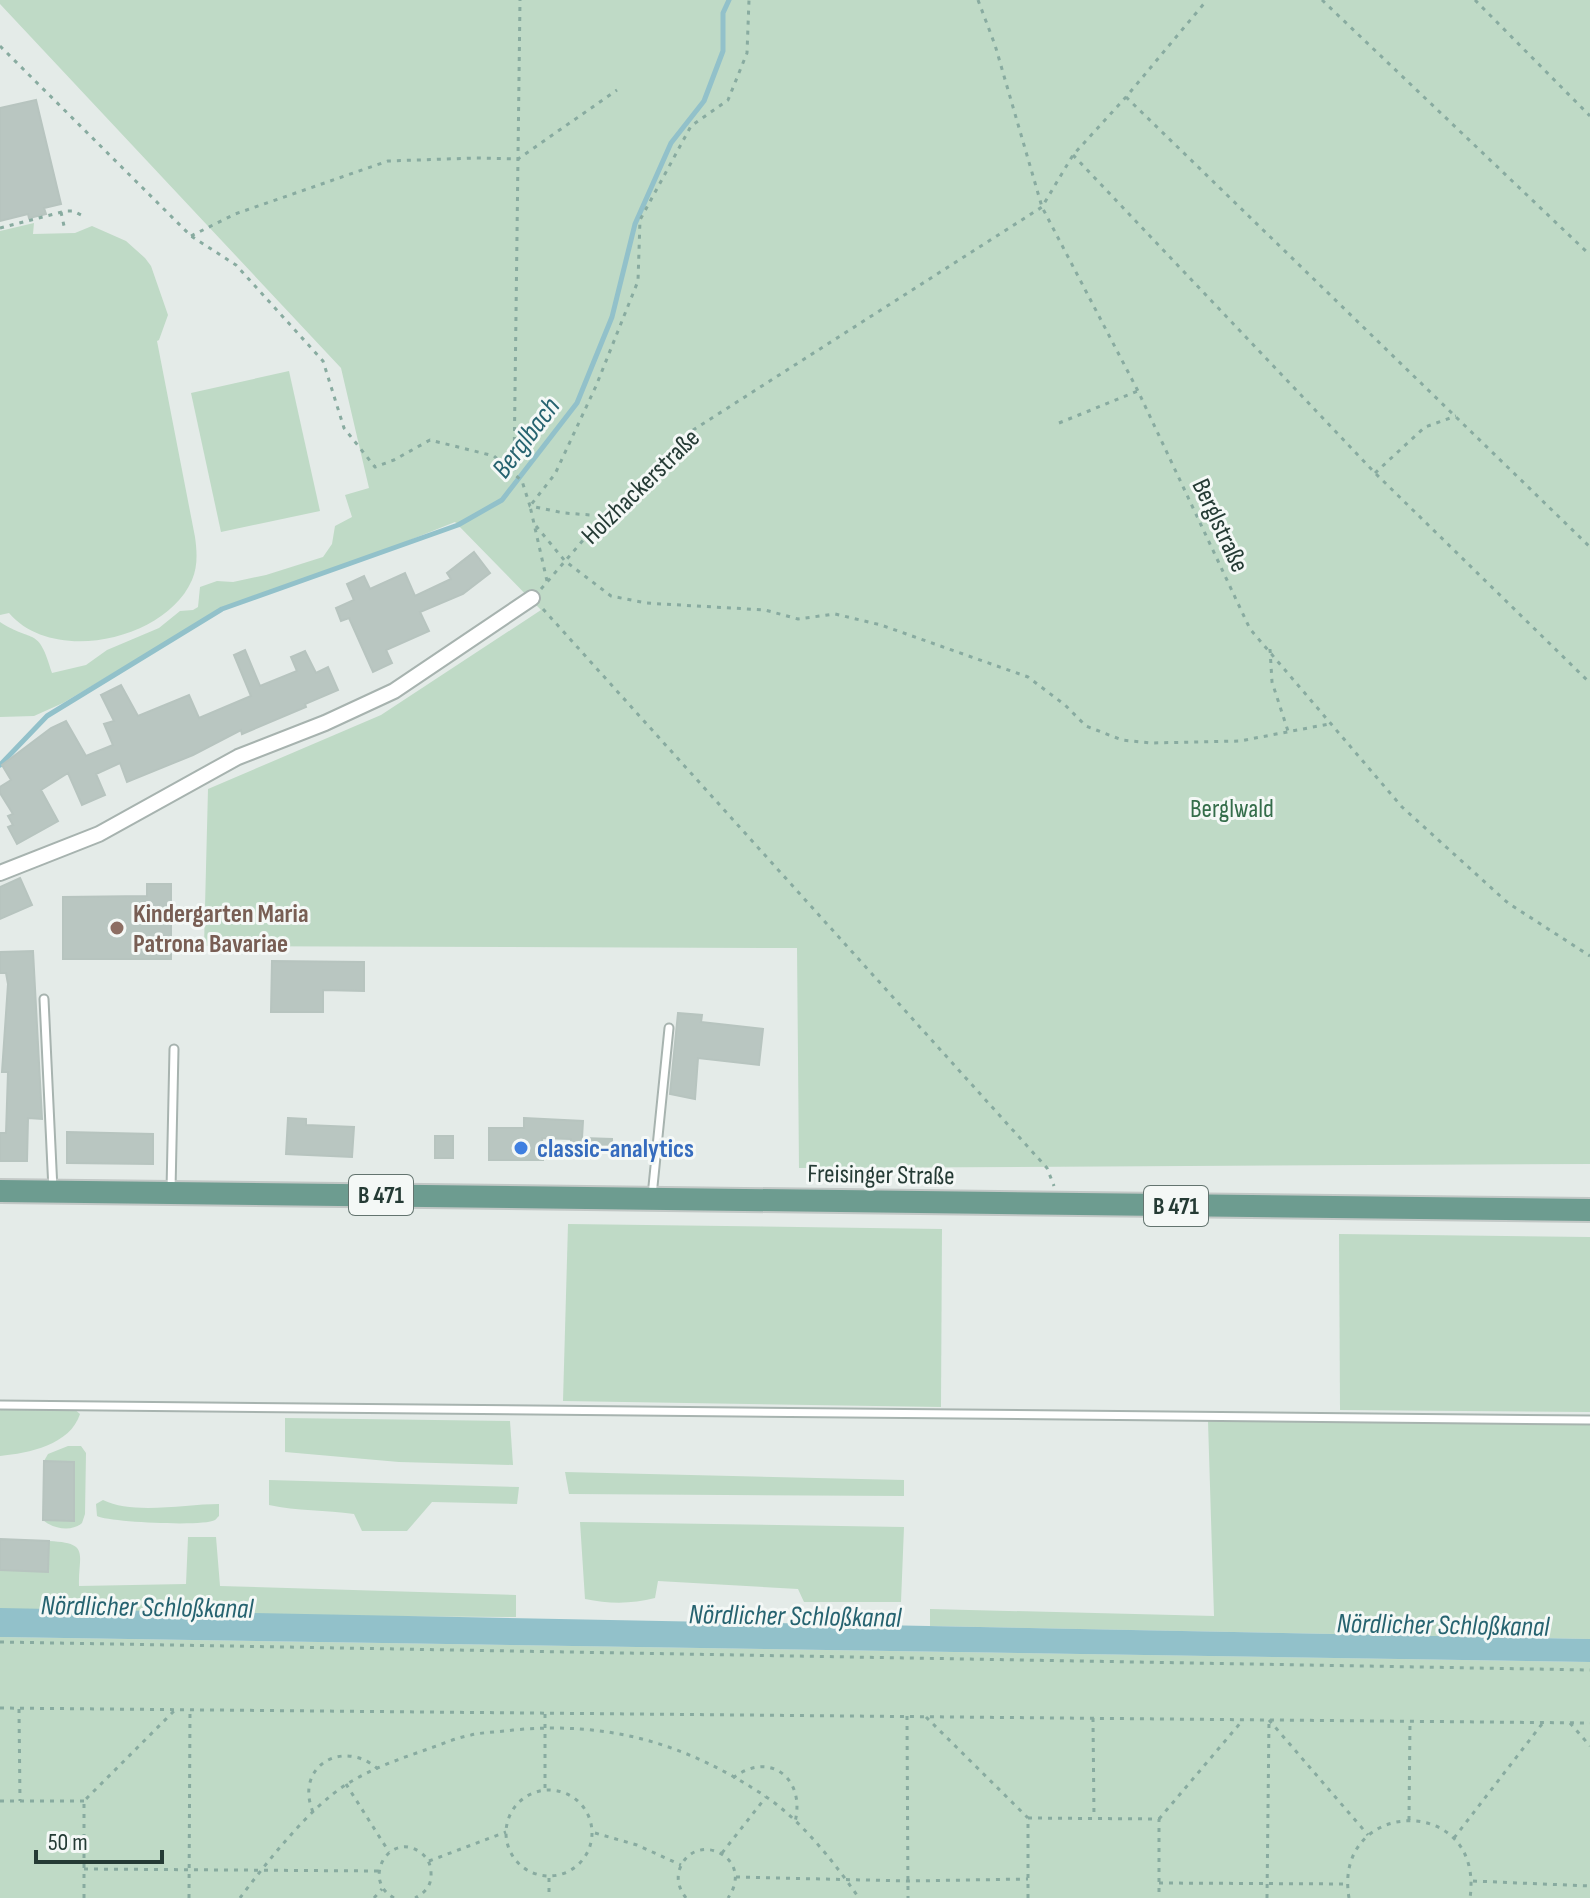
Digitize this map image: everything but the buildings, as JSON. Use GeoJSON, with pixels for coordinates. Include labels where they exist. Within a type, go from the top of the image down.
{"type":"FeatureCollection","features":[{"type":"Feature","properties":{"kind":"main road","name":"Freisinger Straße"},"geometry":{"type":"LineString","coordinates":[[0,1191],[1590,1210]]}},
{"type":"Feature","properties":{"kind":"street"},"geometry":{"type":"LineString","coordinates":[[0,873],[99,834],[238,757],[325,723],[394,691],[532,598]]}},
{"type":"Feature","properties":{"kind":"lane"},"geometry":{"type":"LineString","coordinates":[[44,999],[53,1192]]}},
{"type":"Feature","properties":{"kind":"lane"},"geometry":{"type":"LineString","coordinates":[[651,1198],[669,1028]]}},
{"type":"Feature","properties":{"kind":"lane"},"geometry":{"type":"LineString","coordinates":[[171,1193],[174,1049]]}},
{"type":"Feature","properties":{"kind":"lane"},"geometry":{"type":"LineString","coordinates":[[0,1405],[1590,1420]]}},
{"type":"Feature","properties":{"kind":"path"},"geometry":{"type":"LineString","coordinates":[[515,473],[520,0]]}},
{"type":"Feature","properties":{"kind":"path"},"geometry":{"type":"LineString","coordinates":[[530,506],[555,474],[596,386],[638,281],[640,220],[691,126],[728,100],[747,53],[749,0]]}},
{"type":"Feature","properties":{"kind":"path","name":"Berglstraße"},"geometry":{"type":"LineString","coordinates":[[978,0],[995,45],[1042,207],[1138,391],[1250,629],[1402,807],[1508,903],[1590,956]]}},
{"type":"Feature","properties":{"kind":"path","name":"Holzhackerstraße"},"geometry":{"type":"LineString","coordinates":[[532,598],[604,516],[690,432],[1042,207],[1073,155],[1207,0]]}},
{"type":"Feature","properties":{"kind":"path"},"geometry":{"type":"LineString","coordinates":[[1322,0],[1590,255]]}},
{"type":"Feature","properties":{"kind":"path"},"geometry":{"type":"LineString","coordinates":[[1475,0],[1590,116]]}},
{"type":"Feature","properties":{"kind":"path"},"geometry":{"type":"LineString","coordinates":[[0,46],[191,236],[236,265],[323,361],[344,428],[375,467],[430,440],[494,456],[515,473],[522,481],[536,526],[547,581]]}},
{"type":"Feature","properties":{"kind":"path"},"geometry":{"type":"LineString","coordinates":[[191,236],[235,214],[388,161],[518,159],[617,90]]}},
{"type":"Feature","properties":{"kind":"path"},"geometry":{"type":"LineString","coordinates":[[1126,97],[1590,547]]}},
{"type":"Feature","properties":{"kind":"path"},"geometry":{"type":"LineString","coordinates":[[1073,155],[1375,473],[1590,683]]}},
{"type":"Feature","properties":{"kind":"path"},"geometry":{"type":"LineString","coordinates":[[0,228],[61,212],[73,211],[85,217]]}},
{"type":"Feature","properties":{"kind":"path"},"geometry":{"type":"LineString","coordinates":[[61,212],[64,226]]}},
{"type":"Feature","properties":{"kind":"path"},"geometry":{"type":"LineString","coordinates":[[1059,423],[1138,391]]}},
{"type":"Feature","properties":{"kind":"path"},"geometry":{"type":"LineString","coordinates":[[1375,473],[1425,427],[1456,416]]}},
{"type":"Feature","properties":{"kind":"path"},"geometry":{"type":"LineString","coordinates":[[530,506],[604,516]]}},
{"type":"Feature","properties":{"kind":"path"},"geometry":{"type":"LineString","coordinates":[[536,526],[565,561],[611,596],[646,603],[765,610],[798,619],[835,614],[881,625],[1028,677],[1065,705],[1086,726],[1122,740],[1151,743],[1240,741],[1329,724]]}},
{"type":"Feature","properties":{"kind":"path"},"geometry":{"type":"LineString","coordinates":[[532,598],[1052,1176]]}},
{"type":"Feature","properties":{"kind":"path"},"geometry":{"type":"LineString","coordinates":[[1270,649],[1272,682],[1288,732]]}},
{"type":"Feature","properties":{"kind":"path"},"geometry":{"type":"LineString","coordinates":[[0,1642],[1590,1670]]}},
{"type":"Feature","properties":{"kind":"path"},"geometry":{"type":"LineString","coordinates":[[0,1708],[1590,1723]]}},
{"type":"Feature","properties":{"kind":"path"},"geometry":{"type":"LineString","coordinates":[[19,1708],[20,1801]]}},
{"type":"Feature","properties":{"kind":"path"},"geometry":{"type":"LineString","coordinates":[[84,1898],[84,1801],[175,1709]]}},
{"type":"Feature","properties":{"kind":"path"},"geometry":{"type":"LineString","coordinates":[[189,1898],[190,1709]]}},
{"type":"Feature","properties":{"kind":"path"},"geometry":{"type":"LineString","coordinates":[[545,1713],[545,1790]]}},
{"type":"Feature","properties":{"kind":"path"},"geometry":{"type":"LineString","coordinates":[[907,1716],[908,1898]]}},
{"type":"Feature","properties":{"kind":"path"},"geometry":{"type":"LineString","coordinates":[[925,1716],[1028,1818],[1159,1819]]}},
{"type":"Feature","properties":{"kind":"path"},"geometry":{"type":"LineString","coordinates":[[1093,1718],[1094,1818]]}},
{"type":"Feature","properties":{"kind":"path"},"geometry":{"type":"LineString","coordinates":[[1159,1898],[1159,1819],[1243,1720]]}},
{"type":"Feature","properties":{"kind":"path"},"geometry":{"type":"LineString","coordinates":[[1269,1720],[1368,1835]]}},
{"type":"Feature","properties":{"kind":"path"},"geometry":{"type":"LineString","coordinates":[[1267,1898],[1269,1720]]}},
{"type":"Feature","properties":{"kind":"path"},"geometry":{"type":"LineString","coordinates":[[1409,1820],[1410,1721]]}},
{"type":"Feature","properties":{"kind":"path"},"geometry":{"type":"LineString","coordinates":[[1454,1838],[1543,1722]]}},
{"type":"Feature","properties":{"kind":"path"},"geometry":{"type":"LineString","coordinates":[[1570,1723],[1590,1746]]}},
{"type":"Feature","properties":{"kind":"path"},"geometry":{"type":"LineString","coordinates":[[240,1898],[259,1872],[313,1813],[346,1784],[399,1759],[472,1734],[545,1727],[601,1729],[647,1739],[703,1760],[766,1797],[795,1822],[859,1898]]}},
{"type":"Feature","properties":{"kind":"path"},"geometry":{"type":"LineString","coordinates":[[313,1813],[308,1802],[311,1776],[329,1759],[352,1756],[369,1760],[378,1769]]}},
{"type":"Feature","properties":{"kind":"path"},"geometry":{"type":"LineString","coordinates":[[733,1778],[748,1769],[761,1767],[781,1773],[797,1793],[799,1806],[795,1822]]}},
{"type":"Feature","properties":{"kind":"path"},"geometry":{"type":"LineString","coordinates":[[346,1784],[389,1852]]}},
{"type":"Feature","properties":{"kind":"path"},"geometry":{"type":"LineString","coordinates":[[545,1790],[559,1791],[573,1797],[583,1806],[593,1833],[585,1859],[575,1869],[549,1877],[523,1868],[508,1846],[506,1832],[514,1809],[533,1793],[545,1790]]}},
{"type":"Feature","properties":{"kind":"path"},"geometry":{"type":"LineString","coordinates":[[722,1853],[766,1797]]}},
{"type":"Feature","properties":{"kind":"path"},"geometry":{"type":"LineString","coordinates":[[0,1801],[84,1801]]}},
{"type":"Feature","properties":{"kind":"path"},"geometry":{"type":"LineString","coordinates":[[1028,1818],[1028,1898]]}},
{"type":"Feature","properties":{"kind":"path"},"geometry":{"type":"LineString","coordinates":[[1349,1898],[1349,1866],[1356,1849],[1368,1835],[1395,1821],[1409,1820],[1434,1825],[1454,1838],[1464,1851],[1473,1881],[1470,1898]]}},
{"type":"Feature","properties":{"kind":"path"},"geometry":{"type":"LineString","coordinates":[[429,1861],[506,1832]]}},
{"type":"Feature","properties":{"kind":"path"},"geometry":{"type":"LineString","coordinates":[[593,1833],[637,1845],[681,1865]]}},
{"type":"Feature","properties":{"kind":"path"},"geometry":{"type":"LineString","coordinates":[[394,1898],[382,1888],[378,1871],[389,1852],[407,1847],[416,1849],[429,1861],[432,1877],[426,1891],[419,1897]]}},
{"type":"Feature","properties":{"kind":"path"},"geometry":{"type":"LineString","coordinates":[[686,1898],[678,1883],[681,1865],[686,1858],[704,1849],[722,1853],[734,1868],[736,1877],[729,1898]]}},
{"type":"Feature","properties":{"kind":"path"},"geometry":{"type":"LineString","coordinates":[[84,1869],[378,1871]]}},
{"type":"Feature","properties":{"kind":"path"},"geometry":{"type":"LineString","coordinates":[[549,1877],[549,1898]]}},
{"type":"Feature","properties":{"kind":"path"},"geometry":{"type":"LineString","coordinates":[[736,1877],[908,1881],[1028,1879]]}},
{"type":"Feature","properties":{"kind":"path"},"geometry":{"type":"LineString","coordinates":[[1473,1881],[1590,1886]]}},
{"type":"Feature","properties":{"kind":"path"},"geometry":{"type":"LineString","coordinates":[[1159,1883],[1347,1884]]}},
{"type":"Feature","properties":{"kind":"path"},"geometry":{"type":"LineString","coordinates":[[374,1898],[382,1888]]}},
{"type":"Feature","properties":{"kind":"green space","name":"Berglwald"},"geometry":{"type":"Polygon","coordinates":[[[0,0],[1590,0],[1590,1164],[799,1168],[797,948],[204,946],[208,789],[381,715],[541,610],[455,522],[360,560],[223,608],[63,703],[34,716],[0,717],[0,622],[34,638],[43,648],[52,673],[86,665],[107,650],[159,628],[180,611],[198,607],[200,587],[217,581],[233,582],[266,575],[323,557],[332,544],[335,526],[352,517],[345,495],[369,488],[341,368],[0,4],[0,0]]]}},
{"type":"Feature","properties":{"kind":"green space"},"geometry":{"type":"Polygon","coordinates":[[[34,223],[33,234],[75,233],[92,226],[126,241],[151,266],[168,315],[157,341],[195,537],[195,569],[192,580],[178,601],[159,618],[134,631],[107,638],[79,641],[52,638],[28,629],[9,613],[0,615],[0,231],[34,223]]]}},
{"type":"Feature","properties":{"kind":"green space"},"geometry":{"type":"Polygon","coordinates":[[[289,371],[320,511],[221,532],[191,393],[289,371]]]}},
{"type":"Feature","properties":{"kind":"green space"},"geometry":{"type":"Polygon","coordinates":[[[568,1224],[942,1229],[941,1407],[563,1401],[568,1224]]]}},
{"type":"Feature","properties":{"kind":"green space"},"geometry":{"type":"Polygon","coordinates":[[[1339,1234],[1590,1237],[1590,1412],[1340,1410],[1339,1234]]]}},
{"type":"Feature","properties":{"kind":"green space"},"geometry":{"type":"Polygon","coordinates":[[[73,1408],[80,1414],[75,1425],[58,1440],[35,1450],[0,1456],[0,1409],[73,1408]]]}},
{"type":"Feature","properties":{"kind":"green space"},"geometry":{"type":"Polygon","coordinates":[[[285,1418],[510,1421],[513,1465],[399,1462],[285,1452],[285,1418]]]}},
{"type":"Feature","properties":{"kind":"green space"},"geometry":{"type":"Polygon","coordinates":[[[1208,1421],[1590,1425],[1590,1639],[930,1626],[930,1609],[1214,1616],[1208,1421]]]}},
{"type":"Feature","properties":{"kind":"green space"},"geometry":{"type":"Polygon","coordinates":[[[68,1446],[81,1446],[86,1453],[85,1514],[78,1526],[62,1528],[43,1520],[74,1520],[74,1462],[44,1461],[48,1454],[68,1446]]]}},
{"type":"Feature","properties":{"kind":"green space"},"geometry":{"type":"Polygon","coordinates":[[[565,1472],[904,1480],[904,1496],[569,1494],[565,1472]]]}},
{"type":"Feature","properties":{"kind":"green space"},"geometry":{"type":"Polygon","coordinates":[[[269,1480],[519,1487],[517,1504],[432,1502],[407,1531],[362,1531],[354,1514],[269,1505],[269,1480]]]}},
{"type":"Feature","properties":{"kind":"green space"},"geometry":{"type":"Polygon","coordinates":[[[103,1500],[144,1508],[219,1504],[219,1516],[215,1520],[193,1523],[119,1520],[97,1516],[96,1504],[103,1500]]]}},
{"type":"Feature","properties":{"kind":"green space"},"geometry":{"type":"Polygon","coordinates":[[[580,1522],[904,1527],[901,1602],[804,1602],[798,1589],[658,1581],[655,1598],[620,1603],[585,1599],[580,1522]]]}},
{"type":"Feature","properties":{"kind":"green space"},"geometry":{"type":"Polygon","coordinates":[[[188,1537],[216,1537],[220,1586],[516,1595],[516,1617],[0,1614],[0,1569],[48,1572],[49,1541],[71,1544],[77,1548],[80,1558],[79,1586],[186,1584],[188,1537]]]}},
{"type":"Feature","properties":{"kind":"green space"},"geometry":{"type":"Polygon","coordinates":[[[0,1637],[1590,1662],[1590,1898],[0,1898],[0,1637]]]}},
{"type":"Feature","properties":{"kind":"water"},"geometry":{"type":"Polygon","coordinates":[[[0,1608],[1590,1639],[1590,1662],[0,1637],[0,1608]]]}},
{"type":"Feature","properties":{"kind":"waterway","name":"Berglbach"},"geometry":{"type":"LineString","coordinates":[[0,765],[47,716],[222,609],[458,525],[502,500],[577,403],[612,317],[635,224],[671,143],[704,101],[723,51],[723,13],[729,0]]}},
{"type":"Feature","properties":{"kind":"place","name":"Kindergarten Maria Patrona Bavariae"},"geometry":{"type":"Point","coordinates":[117,928]}},
{"type":"Feature","properties":{"kind":"place","name":"classic-analytics"},"geometry":{"type":"Point","coordinates":[521,1148]}},
{"type":"Feature","properties":{"kind":"water label","name":"Nördlicher Schloßkanal"},"geometry":{"type":"Point","coordinates":[147,1606]}},
{"type":"Feature","properties":{"kind":"water label","name":"Nördlicher Schloßkanal"},"geometry":{"type":"Point","coordinates":[795,1615]}},
{"type":"Feature","properties":{"kind":"water label","name":"Nördlicher Schloßkanal"},"geometry":{"type":"Point","coordinates":[1443,1624]}}]}
